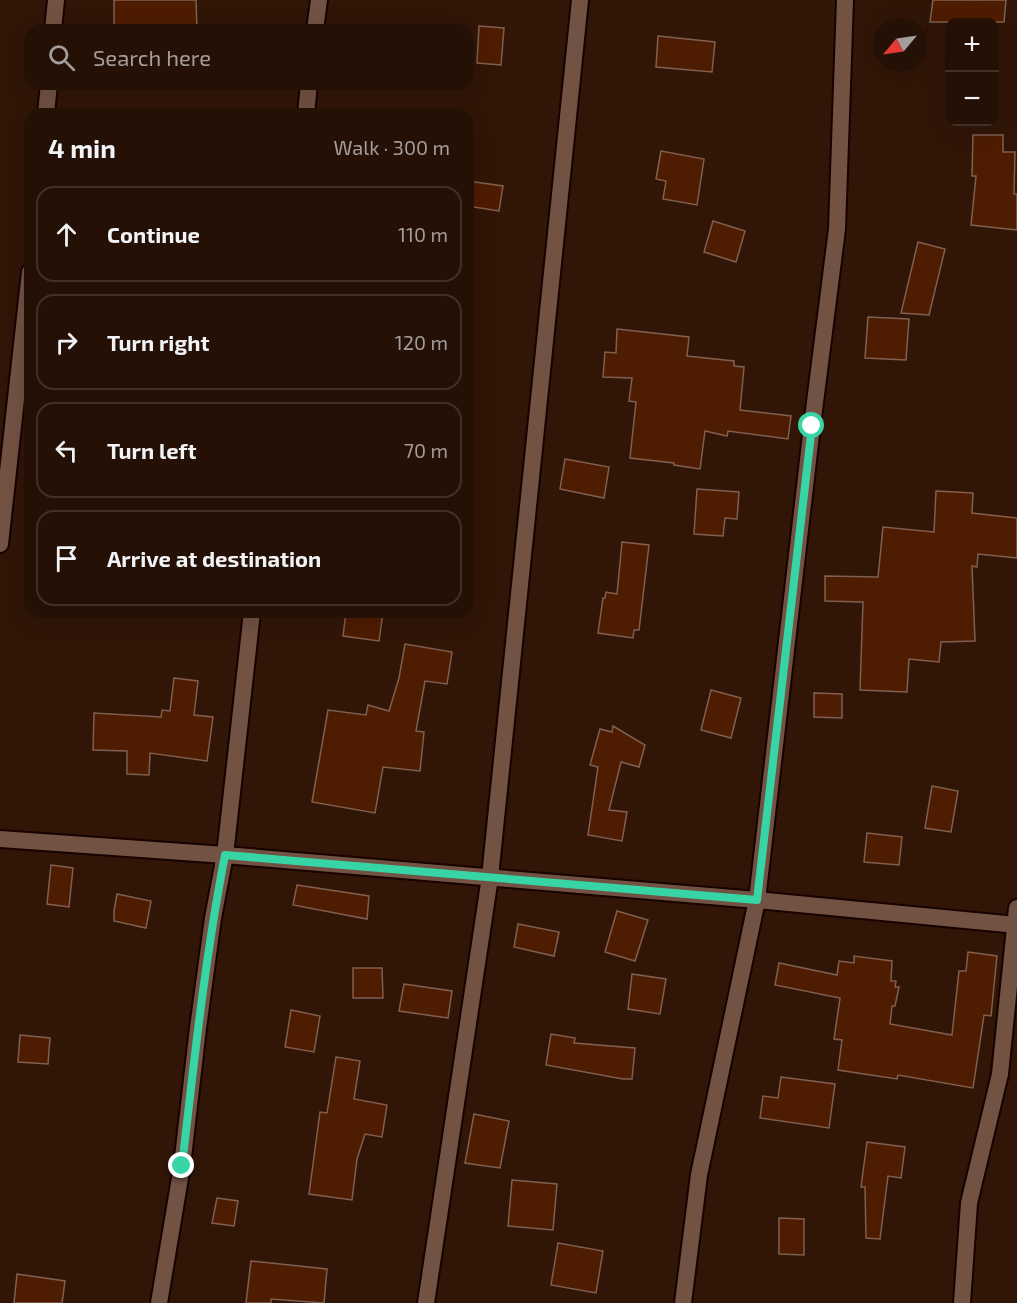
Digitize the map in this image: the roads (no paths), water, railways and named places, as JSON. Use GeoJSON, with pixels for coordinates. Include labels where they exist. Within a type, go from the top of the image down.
{"type":"FeatureCollection","features":[{"type":"Feature","properties":{"kind":"street"},"geometry":{"type":"LineString","coordinates":[[54,24],[56,0]]}},
{"type":"Feature","properties":{"kind":"street"},"geometry":{"type":"LineString","coordinates":[[316,24],[319,0]]}},
{"type":"Feature","properties":{"kind":"street"},"geometry":{"type":"LineString","coordinates":[[426,1303],[490,877],[580,0]]}},
{"type":"Feature","properties":{"kind":"street"},"geometry":{"type":"LineString","coordinates":[[683,1303],[699,1175],[757,900],[837,230],[845,0]]}},
{"type":"Feature","properties":{"kind":"street"},"geometry":{"type":"LineString","coordinates":[[47,108],[48,90]]}},
{"type":"Feature","properties":{"kind":"street"},"geometry":{"type":"LineString","coordinates":[[307,108],[308,90]]}},
{"type":"Feature","properties":{"kind":"street"},"geometry":{"type":"LineString","coordinates":[[0,544],[24,326]]}},
{"type":"Feature","properties":{"kind":"street"},"geometry":{"type":"LineString","coordinates":[[159,1303],[182,1166],[213,918],[225,855],[251,618]]}},
{"type":"Feature","properties":{"kind":"street"},"geometry":{"type":"LineString","coordinates":[[0,839],[1016,919],[1000,1074],[969,1203],[962,1303]]}}]}
